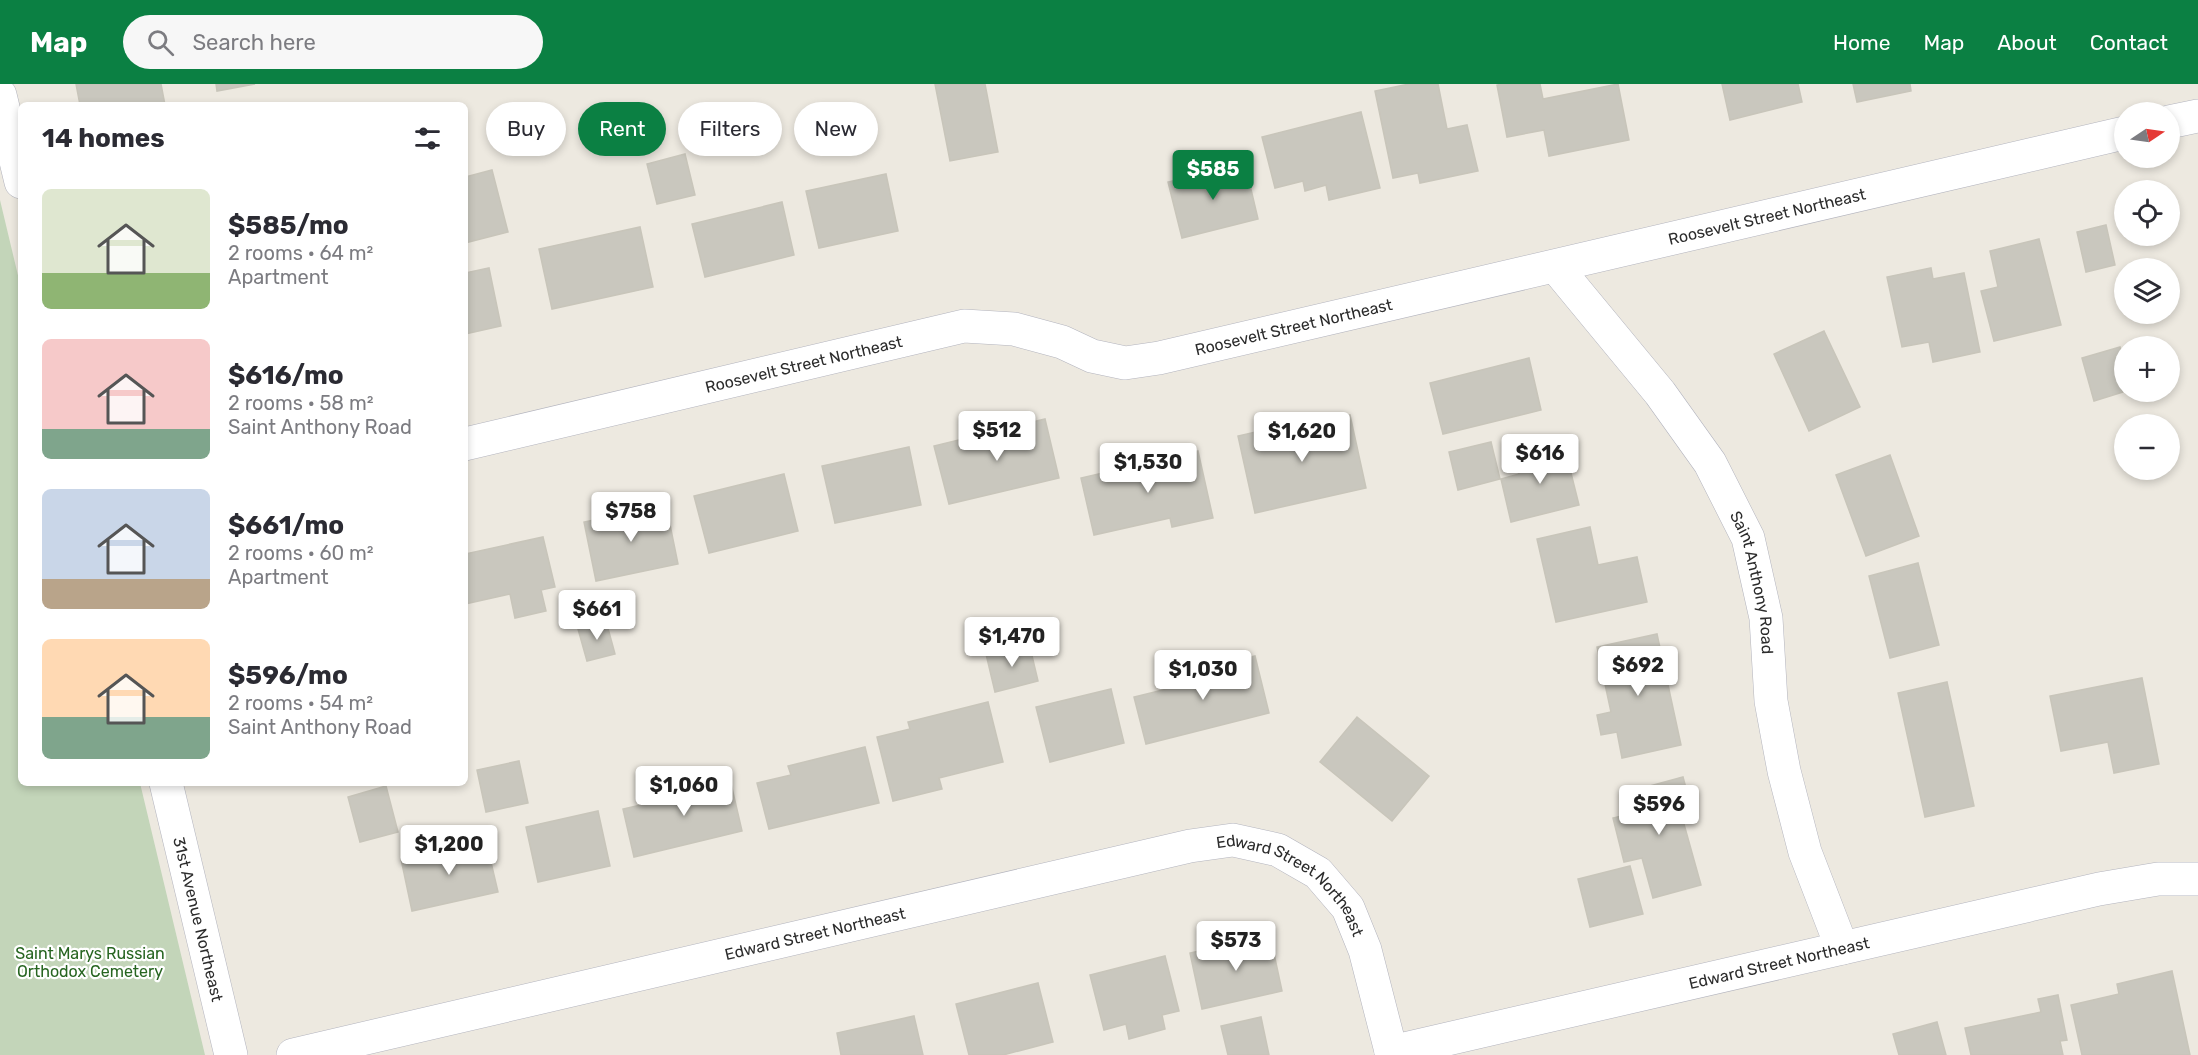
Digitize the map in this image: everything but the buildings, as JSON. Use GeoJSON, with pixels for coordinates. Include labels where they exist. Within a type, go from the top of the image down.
{"type":"FeatureCollection","features":[{"type":"Feature","properties":{"kind":"street"},"geometry":{"type":"LineString","coordinates":[[0,95],[18,170]]}},
{"type":"Feature","properties":{"kind":"street"},"geometry":{"type":"LineString","coordinates":[[2180,120],[2198,116]]}},
{"type":"Feature","properties":{"kind":"street","name":"Roosevelt Street Northeast"},"geometry":{"type":"LineString","coordinates":[[468,443],[964,326],[1014,329],[1062,342],[1092,356],[1125,363],[1159,358],[2114,135]]}},
{"type":"Feature","properties":{"kind":"street","name":"Saint Anthony Road"},"geometry":{"type":"LineString","coordinates":[[1556,267],[1660,393],[1710,463],[1748,538],[1766,618],[1771,701],[1784,771],[1805,852],[1842,948]]}},
{"type":"Feature","properties":{"kind":"street","name":"31st Avenue Northeast"},"geometry":{"type":"LineString","coordinates":[[167,786],[231,1055]]}},
{"type":"Feature","properties":{"kind":"street","name":"Edward Street Northeast"},"geometry":{"type":"LineString","coordinates":[[293,1055],[1190,846],[1233,840],[1278,850],[1318,873],[1348,908],[1365,950],[1391,1054],[2099,889],[2158,879],[2198,879]]}},
{"type":"Feature","properties":{"kind":"green space","name":"Saint Marys Russian Orthodox Cemetery"},"geometry":{"type":"Polygon","coordinates":[[[0,200],[18,275],[18,786],[141,786],[205,1055],[0,1055],[0,200]]]}}]}
